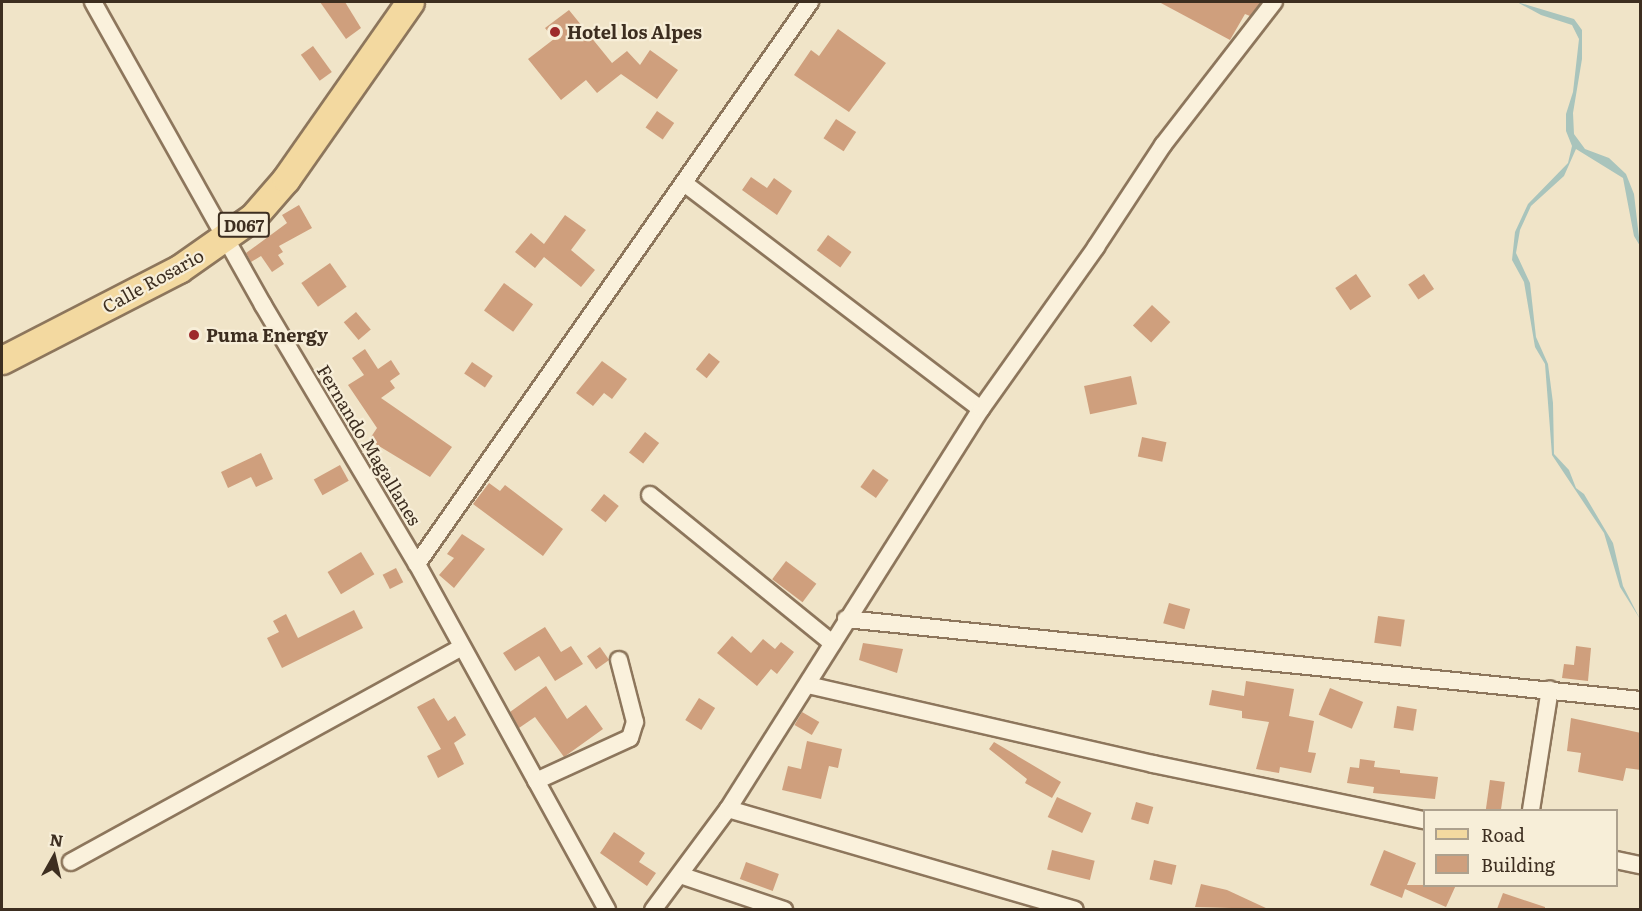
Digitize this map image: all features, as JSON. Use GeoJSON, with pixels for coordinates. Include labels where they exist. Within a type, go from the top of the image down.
{"type":"FeatureCollection","features":[{"type":"Feature","properties":{"kind":"main road","name":"Calle Rosario"},"geometry":{"type":"LineString","coordinates":[[2,360],[170,274],[227,239],[253,218],[286,179],[410,2]]}},
{"type":"Feature","properties":{"kind":"street","name":"Fernando Magallanes"},"geometry":{"type":"LineString","coordinates":[[93,2],[227,239],[417,564],[461,648],[608,909]]}},
{"type":"Feature","properties":{"kind":"street"},"geometry":{"type":"LineString","coordinates":[[417,564],[810,2]]}},
{"type":"Feature","properties":{"kind":"street"},"geometry":{"type":"LineString","coordinates":[[653,909],[728,809],[808,685],[846,619],[981,409],[1096,247],[1163,145],[1274,2]]}},
{"type":"Feature","properties":{"kind":"street"},"geometry":{"type":"LineString","coordinates":[[684,183],[981,409]]}},
{"type":"Feature","properties":{"kind":"street"},"geometry":{"type":"LineString","coordinates":[[650,495],[832,643]]}},
{"type":"Feature","properties":{"kind":"street"},"geometry":{"type":"LineString","coordinates":[[846,619],[1238,661],[1641,699]]}},
{"type":"Feature","properties":{"kind":"street"},"geometry":{"type":"LineString","coordinates":[[71,862],[461,648]]}},
{"type":"Feature","properties":{"kind":"street"},"geometry":{"type":"LineString","coordinates":[[537,781],[630,738],[635,722],[619,660]]}},
{"type":"Feature","properties":{"kind":"street"},"geometry":{"type":"LineString","coordinates":[[808,685],[1153,764],[1423,820]]}},
{"type":"Feature","properties":{"kind":"street"},"geometry":{"type":"LineString","coordinates":[[1531,809],[1550,689]]}},
{"type":"Feature","properties":{"kind":"street"},"geometry":{"type":"LineString","coordinates":[[728,809],[1019,902],[1075,909]]}},
{"type":"Feature","properties":{"kind":"street"},"geometry":{"type":"LineString","coordinates":[[1618,860],[1641,865]]}},
{"type":"Feature","properties":{"kind":"street"},"geometry":{"type":"LineString","coordinates":[[680,875],[784,909]]}},
{"type":"Feature","properties":{"kind":"water"},"geometry":{"type":"Polygon","coordinates":[[[1517,2],[1574,19],[1582,30],[1582,59],[1573,113],[1574,134],[1585,149],[1609,158],[1626,174],[1634,194],[1640,246],[1634,236],[1623,178],[1576,149],[1564,176],[1531,206],[1520,230],[1516,253],[1530,283],[1536,337],[1548,364],[1553,403],[1554,454],[1569,470],[1576,488],[1584,494],[1613,543],[1623,586],[1640,619],[1620,587],[1604,533],[1552,455],[1545,364],[1535,347],[1524,282],[1512,260],[1515,232],[1528,204],[1568,163],[1572,146],[1566,131],[1566,114],[1573,92],[1579,39],[1572,25],[1541,15],[1517,2]]]}},
{"type":"Feature","properties":{"kind":"building"},"geometry":{"type":"Polygon","coordinates":[[[320,2],[345,2],[361,28],[346,39],[320,2]]]}},
{"type":"Feature","properties":{"kind":"building"},"geometry":{"type":"Polygon","coordinates":[[[1159,2],[1261,2],[1250,16],[1245,14],[1230,40],[1159,2]]]}},
{"type":"Feature","properties":{"kind":"building"},"geometry":{"type":"Polygon","coordinates":[[[569,10],[612,63],[627,51],[640,65],[650,50],[678,70],[657,99],[621,74],[597,93],[586,80],[561,100],[528,59],[554,39],[545,28],[569,10]]]}},
{"type":"Feature","properties":{"kind":"building"},"geometry":{"type":"Polygon","coordinates":[[[838,29],[886,63],[849,112],[794,75],[811,50],[819,56],[838,29]]]}},
{"type":"Feature","properties":{"kind":"building"},"geometry":{"type":"Polygon","coordinates":[[[313,46],[332,72],[320,81],[301,55],[313,46]]]}},
{"type":"Feature","properties":{"kind":"building"},"geometry":{"type":"Polygon","coordinates":[[[657,111],[674,123],[663,139],[646,127],[657,111]]]}},
{"type":"Feature","properties":{"kind":"building"},"geometry":{"type":"Polygon","coordinates":[[[836,119],[856,132],[844,151],[823,138],[836,119]]]}},
{"type":"Feature","properties":{"kind":"building"},"geometry":{"type":"Polygon","coordinates":[[[751,177],[767,188],[774,178],[792,191],[777,215],[742,190],[751,177]]]}},
{"type":"Feature","properties":{"kind":"building"},"geometry":{"type":"Polygon","coordinates":[[[299,205],[312,228],[279,246],[283,252],[278,255],[284,264],[272,272],[261,256],[251,262],[246,253],[287,223],[282,215],[299,205]]]}},
{"type":"Feature","properties":{"kind":"building"},"geometry":{"type":"Polygon","coordinates":[[[565,215],[586,230],[571,250],[595,270],[581,287],[544,257],[535,268],[515,252],[531,233],[544,244],[565,215]]]}},
{"type":"Feature","properties":{"kind":"building"},"geometry":{"type":"Polygon","coordinates":[[[828,235],[851,252],[840,267],[817,250],[828,235]]]}},
{"type":"Feature","properties":{"kind":"building"},"geometry":{"type":"Polygon","coordinates":[[[330,263],[347,287],[318,307],[301,283],[330,263]]]}},
{"type":"Feature","properties":{"kind":"building"},"geometry":{"type":"Polygon","coordinates":[[[1356,274],[1371,296],[1350,310],[1335,288],[1356,274]]]}},
{"type":"Feature","properties":{"kind":"building"},"geometry":{"type":"Polygon","coordinates":[[[1424,274],[1434,289],[1418,300],[1408,285],[1424,274]]]}},
{"type":"Feature","properties":{"kind":"building"},"geometry":{"type":"Polygon","coordinates":[[[504,283],[533,304],[513,332],[484,311],[504,283]]]}},
{"type":"Feature","properties":{"kind":"building"},"geometry":{"type":"Polygon","coordinates":[[[1152,305],[1170,322],[1151,343],[1133,325],[1152,305]]]}},
{"type":"Feature","properties":{"kind":"building"},"geometry":{"type":"Polygon","coordinates":[[[356,312],[371,330],[359,340],[344,322],[356,312]]]}},
{"type":"Feature","properties":{"kind":"building"},"geometry":{"type":"Polygon","coordinates":[[[365,349],[378,369],[391,360],[400,374],[390,381],[395,388],[381,398],[452,447],[430,477],[369,440],[377,428],[348,385],[364,375],[352,358],[365,349]]]}},
{"type":"Feature","properties":{"kind":"building"},"geometry":{"type":"Polygon","coordinates":[[[709,353],[720,362],[707,378],[696,369],[709,353]]]}},
{"type":"Feature","properties":{"kind":"building"},"geometry":{"type":"Polygon","coordinates":[[[602,361],[627,379],[612,399],[604,393],[593,406],[576,393],[602,361]]]}},
{"type":"Feature","properties":{"kind":"building"},"geometry":{"type":"Polygon","coordinates":[[[472,362],[493,376],[485,388],[464,374],[472,362]]]}},
{"type":"Feature","properties":{"kind":"building"},"geometry":{"type":"Polygon","coordinates":[[[1131,376],[1137,404],[1090,414],[1084,386],[1131,376]]]}},
{"type":"Feature","properties":{"kind":"building"},"geometry":{"type":"Polygon","coordinates":[[[645,432],[659,443],[643,464],[629,452],[645,432]]]}},
{"type":"Feature","properties":{"kind":"building"},"geometry":{"type":"Polygon","coordinates":[[[1142,437],[1166,442],[1162,462],[1138,457],[1142,437]]]}},
{"type":"Feature","properties":{"kind":"building"},"geometry":{"type":"Polygon","coordinates":[[[261,453],[273,479],[256,487],[251,477],[228,488],[221,472],[261,453]]]}},
{"type":"Feature","properties":{"kind":"building"},"geometry":{"type":"Polygon","coordinates":[[[340,465],[349,481],[322,495],[314,480],[340,465]]]}},
{"type":"Feature","properties":{"kind":"building"},"geometry":{"type":"Polygon","coordinates":[[[873,469],[889,480],[876,498],[860,487],[873,469]]]}},
{"type":"Feature","properties":{"kind":"building"},"geometry":{"type":"Polygon","coordinates":[[[489,483],[500,491],[505,485],[563,529],[543,556],[473,504],[489,483]]]}},
{"type":"Feature","properties":{"kind":"building"},"geometry":{"type":"Polygon","coordinates":[[[604,494],[619,506],[606,522],[591,510],[604,494]]]}},
{"type":"Feature","properties":{"kind":"building"},"geometry":{"type":"Polygon","coordinates":[[[462,534],[485,549],[454,588],[439,575],[454,558],[447,554],[462,534]]]}},
{"type":"Feature","properties":{"kind":"building"},"geometry":{"type":"Polygon","coordinates":[[[361,552],[374,574],[341,594],[328,572],[361,552]]]}},
{"type":"Feature","properties":{"kind":"building"},"geometry":{"type":"Polygon","coordinates":[[[786,561],[816,584],[803,602],[772,579],[786,561]]]}},
{"type":"Feature","properties":{"kind":"building"},"geometry":{"type":"Polygon","coordinates":[[[396,568],[403,582],[390,589],[383,575],[396,568]]]}},
{"type":"Feature","properties":{"kind":"building"},"geometry":{"type":"Polygon","coordinates":[[[1169,603],[1190,609],[1184,629],[1163,623],[1169,603]]]}},
{"type":"Feature","properties":{"kind":"building"},"geometry":{"type":"Polygon","coordinates":[[[354,610],[363,628],[282,668],[267,638],[279,632],[273,621],[286,614],[298,638],[354,610]]]}},
{"type":"Feature","properties":{"kind":"building"},"geometry":{"type":"Polygon","coordinates":[[[1378,616],[1405,620],[1401,646],[1374,643],[1378,616]]]}},
{"type":"Feature","properties":{"kind":"building"},"geometry":{"type":"Polygon","coordinates":[[[545,627],[561,652],[571,646],[583,664],[555,681],[539,656],[515,671],[503,653],[545,627]]]}},
{"type":"Feature","properties":{"kind":"building"},"geometry":{"type":"Polygon","coordinates":[[[732,636],[751,653],[763,639],[775,649],[781,642],[794,652],[777,674],[771,669],[757,686],[717,653],[732,636]]]}},
{"type":"Feature","properties":{"kind":"building"},"geometry":{"type":"Polygon","coordinates":[[[863,643],[903,649],[897,673],[859,660],[863,643]]]}},
{"type":"Feature","properties":{"kind":"building"},"geometry":{"type":"Polygon","coordinates":[[[1576,646],[1591,648],[1588,681],[1562,678],[1564,664],[1574,665],[1576,646]]]}},
{"type":"Feature","properties":{"kind":"building"},"geometry":{"type":"Polygon","coordinates":[[[600,647],[609,660],[596,669],[587,656],[600,647]]]}},
{"type":"Feature","properties":{"kind":"building"},"geometry":{"type":"Polygon","coordinates":[[[1246,681],[1294,689],[1289,716],[1314,721],[1308,752],[1316,753],[1311,773],[1280,767],[1279,773],[1256,769],[1269,722],[1242,718],[1242,711],[1209,705],[1212,690],[1244,696],[1246,681]]]}},
{"type":"Feature","properties":{"kind":"building"},"geometry":{"type":"Polygon","coordinates":[[[546,686],[567,719],[586,705],[603,729],[564,757],[535,717],[519,728],[510,712],[546,686]]]}},
{"type":"Feature","properties":{"kind":"building"},"geometry":{"type":"Polygon","coordinates":[[[1330,688],[1363,702],[1352,729],[1319,715],[1330,688]]]}},
{"type":"Feature","properties":{"kind":"building"},"geometry":{"type":"Polygon","coordinates":[[[434,698],[448,721],[455,716],[466,735],[454,743],[464,764],[438,778],[427,756],[441,749],[417,707],[434,698]]]}},
{"type":"Feature","properties":{"kind":"building"},"geometry":{"type":"Polygon","coordinates":[[[699,698],[715,708],[701,730],[685,720],[699,698]]]}},
{"type":"Feature","properties":{"kind":"building"},"geometry":{"type":"Polygon","coordinates":[[[1397,706],[1417,709],[1413,731],[1394,728],[1397,706]]]}},
{"type":"Feature","properties":{"kind":"building"},"geometry":{"type":"Polygon","coordinates":[[[802,712],[819,722],[812,735],[794,725],[802,712]]]}},
{"type":"Feature","properties":{"kind":"building"},"geometry":{"type":"Polygon","coordinates":[[[1571,718],[1641,733],[1641,770],[1626,768],[1623,781],[1578,772],[1581,753],[1567,751],[1571,718]]]}},
{"type":"Feature","properties":{"kind":"building"},"geometry":{"type":"Polygon","coordinates":[[[807,741],[842,749],[838,768],[829,766],[821,799],[782,790],[788,766],[801,769],[807,741]]]}},
{"type":"Feature","properties":{"kind":"building"},"geometry":{"type":"Polygon","coordinates":[[[994,742],[1061,782],[1052,798],[1025,783],[1027,779],[989,749],[994,742]]]}},
{"type":"Feature","properties":{"kind":"building"},"geometry":{"type":"Polygon","coordinates":[[[1360,759],[1375,761],[1374,767],[1400,770],[1400,773],[1438,777],[1435,799],[1373,793],[1374,787],[1347,783],[1350,767],[1359,768],[1360,759]]]}},
{"type":"Feature","properties":{"kind":"building"},"geometry":{"type":"Polygon","coordinates":[[[1490,780],[1505,782],[1501,809],[1486,809],[1490,780]]]}},
{"type":"Feature","properties":{"kind":"building"},"geometry":{"type":"Polygon","coordinates":[[[1057,797],[1091,813],[1082,833],[1048,817],[1057,797]]]}},
{"type":"Feature","properties":{"kind":"building"},"geometry":{"type":"Polygon","coordinates":[[[1136,802],[1153,807],[1148,824],[1131,819],[1136,802]]]}},
{"type":"Feature","properties":{"kind":"building"},"geometry":{"type":"Polygon","coordinates":[[[614,832],[645,853],[639,862],[656,873],[647,886],[600,853],[614,832]]]}},
{"type":"Feature","properties":{"kind":"building"},"geometry":{"type":"Polygon","coordinates":[[[1052,850],[1095,861],[1090,880],[1047,869],[1052,850]]]}},
{"type":"Feature","properties":{"kind":"building"},"geometry":{"type":"Polygon","coordinates":[[[1384,850],[1416,863],[1407,885],[1455,887],[1446,907],[1405,889],[1402,898],[1370,885],[1384,850]]]}},
{"type":"Feature","properties":{"kind":"building"},"geometry":{"type":"Polygon","coordinates":[[[1154,860],[1176,865],[1172,885],[1150,879],[1154,860]]]}},
{"type":"Feature","properties":{"kind":"building"},"geometry":{"type":"Polygon","coordinates":[[[746,862],[779,874],[773,891],[740,879],[746,862]]]}},
{"type":"Feature","properties":{"kind":"building"},"geometry":{"type":"Polygon","coordinates":[[[1201,884],[1227,890],[1268,909],[1195,907],[1201,884]]]}},
{"type":"Feature","properties":{"kind":"building"},"geometry":{"type":"Polygon","coordinates":[[[1503,893],[1545,907],[1545,909],[1497,909],[1503,893]]]}},
{"type":"Feature","properties":{"kind":"place","name":"Hotel los Alpes"},"geometry":{"type":"Point","coordinates":[555,32]}},
{"type":"Feature","properties":{"kind":"place","name":"Puma Energy"},"geometry":{"type":"Point","coordinates":[194,335]}}]}
